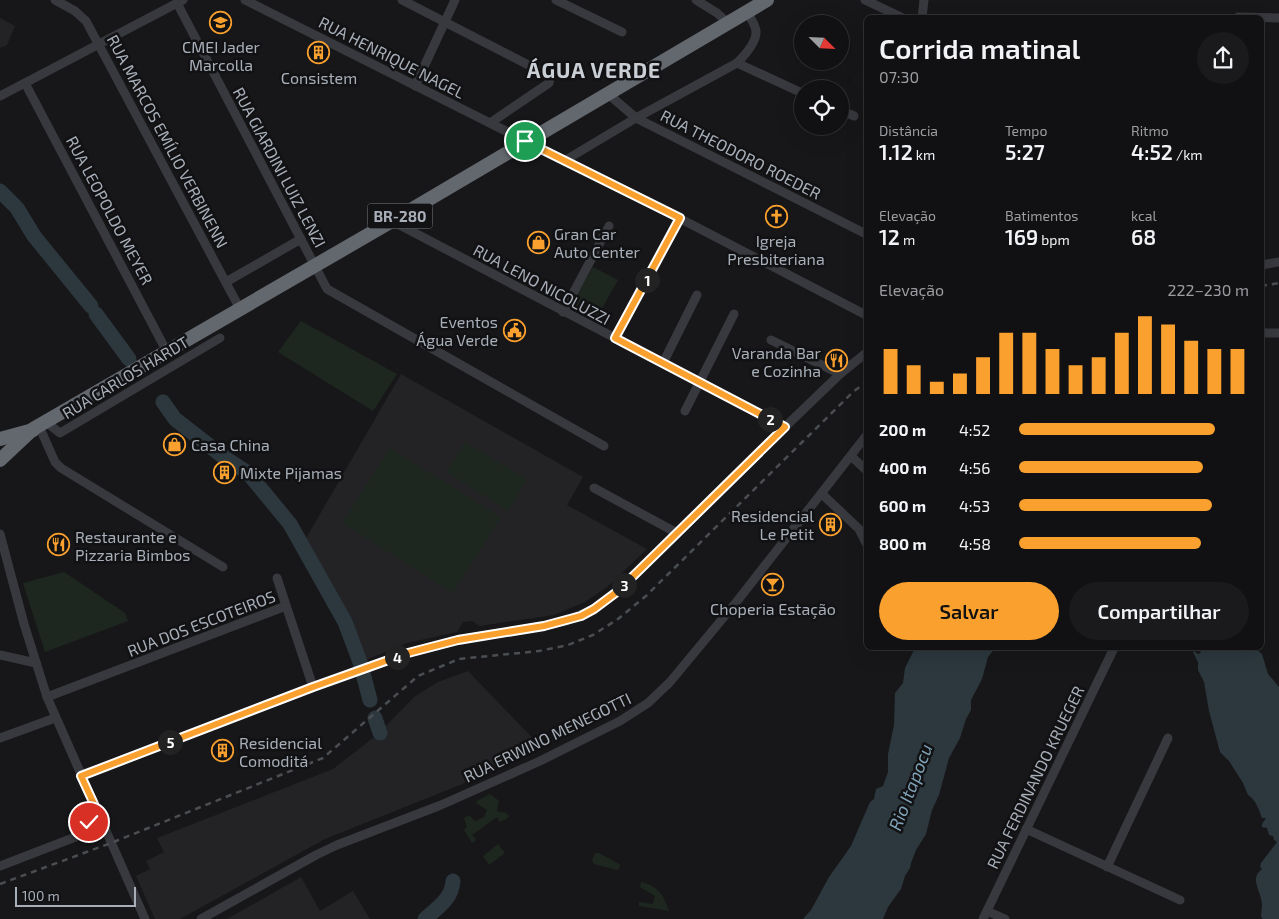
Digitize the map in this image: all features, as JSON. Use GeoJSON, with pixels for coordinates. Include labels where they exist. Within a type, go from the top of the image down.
{"type":"FeatureCollection","features":[{"type":"Feature","properties":{"kind":"highway","name":"BR-280"},"geometry":{"type":"LineString","coordinates":[[0,460],[39,426],[767,0]]}},
{"type":"Feature","properties":{"kind":"highway","name":"BR-280"},"geometry":{"type":"LineString","coordinates":[[0,439],[39,426]]}},
{"type":"Feature","properties":{"kind":"street","name":"RUA MARCOS EMÍLIO VERBINENN"},"geometry":{"type":"LineString","coordinates":[[55,0],[81,15],[86,21],[240,309]]}},
{"type":"Feature","properties":{"kind":"street","name":"RUA HENRIQUE NAGEL"},"geometry":{"type":"LineString","coordinates":[[245,0],[259,3],[415,86],[680,218],[864,314]]}},
{"type":"Feature","properties":{"kind":"street"},"geometry":{"type":"LineString","coordinates":[[402,0],[546,74],[550,78],[549,83],[490,123]]}},
{"type":"Feature","properties":{"kind":"street"},"geometry":{"type":"LineString","coordinates":[[415,86],[455,0]]}},
{"type":"Feature","properties":{"kind":"street"},"geometry":{"type":"LineString","coordinates":[[556,0],[622,32]]}},
{"type":"Feature","properties":{"kind":"street"},"geometry":{"type":"LineString","coordinates":[[696,0],[706,5],[727,22]]}},
{"type":"Feature","properties":{"kind":"street"},"geometry":{"type":"LineString","coordinates":[[865,0],[897,15]]}},
{"type":"Feature","properties":{"kind":"street"},"geometry":{"type":"LineString","coordinates":[[922,15],[924,0]]}},
{"type":"Feature","properties":{"kind":"street"},"geometry":{"type":"LineString","coordinates":[[0,96],[180,2]]}},
{"type":"Feature","properties":{"kind":"street","name":"RUA GIARDINI LUIZ LENZI"},"geometry":{"type":"LineString","coordinates":[[180,2],[327,289],[604,446]]}},
{"type":"Feature","properties":{"kind":"street"},"geometry":{"type":"LineString","coordinates":[[564,161],[636,118],[737,62],[746,54],[756,32],[747,12]]}},
{"type":"Feature","properties":{"kind":"street"},"geometry":{"type":"LineString","coordinates":[[1264,18],[1279,18]]}},
{"type":"Feature","properties":{"kind":"street"},"geometry":{"type":"LineString","coordinates":[[737,62],[794,89]]}},
{"type":"Feature","properties":{"kind":"street","name":"RUA LEOPOLDO MEYER"},"geometry":{"type":"LineString","coordinates":[[25,83],[167,352]]}},
{"type":"Feature","properties":{"kind":"street","name":"RUA THEODORO ROEDER"},"geometry":{"type":"LineString","coordinates":[[607,93],[636,118],[864,233]]}},
{"type":"Feature","properties":{"kind":"street"},"geometry":{"type":"LineString","coordinates":[[849,114],[854,116]]}},
{"type":"Feature","properties":{"kind":"street"},"geometry":{"type":"LineString","coordinates":[[615,338],[680,218]]}},
{"type":"Feature","properties":{"kind":"street","name":"RUA LENO NICOLUZZI"},"geometry":{"type":"LineString","coordinates":[[392,221],[785,427]]}},
{"type":"Feature","properties":{"kind":"street"},"geometry":{"type":"LineString","coordinates":[[563,312],[608,226]]}},
{"type":"Feature","properties":{"kind":"street"},"geometry":{"type":"LineString","coordinates":[[226,282],[301,239]]}},
{"type":"Feature","properties":{"kind":"street"},"geometry":{"type":"LineString","coordinates":[[1264,264],[1279,262]]}},
{"type":"Feature","properties":{"kind":"street"},"geometry":{"type":"LineString","coordinates":[[662,363],[698,295]]}},
{"type":"Feature","properties":{"kind":"street"},"geometry":{"type":"LineString","coordinates":[[686,411],[734,314]]}},
{"type":"Feature","properties":{"kind":"street"},"geometry":{"type":"LineString","coordinates":[[1264,333],[1279,333]]}},
{"type":"Feature","properties":{"kind":"street","name":"RUA CARLOS HARDT"},"geometry":{"type":"LineString","coordinates":[[39,426],[60,433],[220,338]]}},
{"type":"Feature","properties":{"kind":"street"},"geometry":{"type":"LineString","coordinates":[[771,340],[840,374]]}},
{"type":"Feature","properties":{"kind":"street"},"geometry":{"type":"LineString","coordinates":[[81,776],[313,687],[430,646],[544,626],[581,616],[618,591],[840,374],[864,355]]}},
{"type":"Feature","properties":{"kind":"street"},"geometry":{"type":"LineString","coordinates":[[39,426],[55,462],[65,471],[223,567]]}},
{"type":"Feature","properties":{"kind":"street","name":"RUA ERWINO MENEGOTTI"},"geometry":{"type":"LineString","coordinates":[[201,919],[316,855],[337,845],[441,806],[540,761],[620,721],[648,703],[670,682],[822,494],[864,439]]}},
{"type":"Feature","properties":{"kind":"street"},"geometry":{"type":"LineString","coordinates":[[851,456],[864,468]]}},
{"type":"Feature","properties":{"kind":"street"},"geometry":{"type":"LineString","coordinates":[[594,488],[677,533]]}},
{"type":"Feature","properties":{"kind":"street"},"geometry":{"type":"LineString","coordinates":[[822,494],[859,529],[864,539]]}},
{"type":"Feature","properties":{"kind":"street"},"geometry":{"type":"LineString","coordinates":[[0,534],[47,698],[145,919]]}},
{"type":"Feature","properties":{"kind":"street"},"geometry":{"type":"LineString","coordinates":[[277,578],[286,606]]}},
{"type":"Feature","properties":{"kind":"street","name":"RUA DOS ESCOTEIROS"},"geometry":{"type":"LineString","coordinates":[[47,698],[286,606],[313,687]]}},
{"type":"Feature","properties":{"kind":"street","name":"RUA FERDINANDO KRUEGER"},"geometry":{"type":"LineString","coordinates":[[985,915],[1113,650]]}},
{"type":"Feature","properties":{"kind":"street"},"geometry":{"type":"LineString","coordinates":[[0,655],[36,663]]}},
{"type":"Feature","properties":{"kind":"street"},"geometry":{"type":"LineString","coordinates":[[0,738],[55,718]]}},
{"type":"Feature","properties":{"kind":"street"},"geometry":{"type":"LineString","coordinates":[[1108,867],[1168,738]]}},
{"type":"Feature","properties":{"kind":"street"},"geometry":{"type":"LineString","coordinates":[[80,836],[89,822],[94,804]]}},
{"type":"Feature","properties":{"kind":"street"},"geometry":{"type":"LineString","coordinates":[[0,866],[104,826]]}},
{"type":"Feature","properties":{"kind":"street"},"geometry":{"type":"LineString","coordinates":[[1026,829],[1180,900]]}},
{"type":"Feature","properties":{"kind":"street"},"geometry":{"type":"LineString","coordinates":[[985,915],[1005,919]]}},
{"type":"Feature","properties":{"kind":"shaded area"},"geometry":{"type":"Polygon","coordinates":[[[0,18],[15,26],[7,45],[0,48],[0,18]]]}},
{"type":"Feature","properties":{"kind":"shaded area"},"geometry":{"type":"Polygon","coordinates":[[[593,267],[618,280],[595,321],[570,306],[593,267]]]}},
{"type":"Feature","properties":{"kind":"shaded area"},"geometry":{"type":"Polygon","coordinates":[[[301,321],[397,374],[373,411],[278,352],[301,321]]]}},
{"type":"Feature","properties":{"kind":"shaded area"},"geometry":{"type":"Polygon","coordinates":[[[401,374],[583,477],[567,505],[647,549],[607,587],[585,602],[554,615],[479,626],[472,621],[463,622],[457,632],[407,643],[366,660],[337,598],[305,540],[401,374]]]}},
{"type":"Feature","properties":{"kind":"shaded area"},"geometry":{"type":"Polygon","coordinates":[[[465,442],[527,479],[508,511],[446,472],[465,442]]]}},
{"type":"Feature","properties":{"kind":"shaded area"},"geometry":{"type":"Polygon","coordinates":[[[390,448],[501,517],[453,593],[342,523],[390,448]]]}},
{"type":"Feature","properties":{"kind":"shaded area"},"geometry":{"type":"Polygon","coordinates":[[[64,572],[125,613],[128,621],[45,652],[23,583],[64,572]]]}},
{"type":"Feature","properties":{"kind":"shaded area"},"geometry":{"type":"Polygon","coordinates":[[[468,671],[542,748],[460,785],[325,839],[180,919],[155,919],[136,876],[150,869],[146,861],[164,852],[157,838],[333,769],[378,734],[414,697],[438,682],[468,671]]]}},
{"type":"Feature","properties":{"kind":"shaded area"},"geometry":{"type":"Polygon","coordinates":[[[490,794],[499,801],[497,811],[506,813],[509,816],[500,822],[497,817],[472,835],[476,840],[472,843],[464,830],[467,827],[464,818],[469,815],[475,821],[484,817],[487,810],[475,802],[490,794]]]}},
{"type":"Feature","properties":{"kind":"shaded area"},"geometry":{"type":"Polygon","coordinates":[[[498,844],[505,853],[489,865],[483,856],[498,844]]]}},
{"type":"Feature","properties":{"kind":"shaded area"},"geometry":{"type":"Polygon","coordinates":[[[595,853],[599,853],[620,865],[619,869],[594,864],[592,860],[595,853]]]}},
{"type":"Feature","properties":{"kind":"shaded area"},"geometry":{"type":"Polygon","coordinates":[[[301,877],[320,911],[353,891],[370,919],[227,919],[301,877]]]}},
{"type":"Feature","properties":{"kind":"shaded area"},"geometry":{"type":"Polygon","coordinates":[[[641,882],[652,886],[660,892],[669,911],[639,906],[639,902],[653,904],[655,896],[640,887],[641,882]]]}},
{"type":"Feature","properties":{"kind":"water","name":"Rio Itapocu"},"geometry":{"type":"Polygon","coordinates":[[[914,650],[993,650],[988,657],[982,679],[971,700],[971,710],[960,738],[949,758],[926,834],[916,850],[901,889],[888,907],[883,919],[803,919],[811,910],[829,877],[851,846],[870,802],[874,799],[876,789],[883,786],[888,772],[888,754],[894,725],[895,693],[903,683],[905,668],[914,650]]]}},
{"type":"Feature","properties":{"kind":"water"},"geometry":{"type":"Polygon","coordinates":[[[1199,650],[1257,650],[1262,654],[1268,674],[1279,687],[1279,919],[1263,919],[1261,917],[1262,904],[1256,881],[1258,873],[1262,869],[1260,867],[1261,863],[1277,842],[1273,836],[1269,835],[1267,828],[1262,827],[1266,818],[1262,818],[1255,802],[1248,795],[1229,761],[1220,752],[1209,711],[1204,682],[1198,670],[1198,662],[1193,652],[1201,653],[1199,650]]]}},
{"type":"Feature","properties":{"kind":"waterway"},"geometry":{"type":"LineString","coordinates":[[0,191],[17,208],[34,236],[91,306]]}},
{"type":"Feature","properties":{"kind":"waterway"},"geometry":{"type":"LineString","coordinates":[[96,314],[129,359]]}},
{"type":"Feature","properties":{"kind":"waterway"},"geometry":{"type":"LineString","coordinates":[[163,402],[175,419],[225,458],[248,473],[290,524],[345,622],[360,662],[370,700]]}},
{"type":"Feature","properties":{"kind":"waterway"},"geometry":{"type":"LineString","coordinates":[[375,718],[380,733]]}},
{"type":"Feature","properties":{"kind":"waterway"},"geometry":{"type":"LineString","coordinates":[[425,919],[447,898],[453,881]]}},
{"type":"Feature","properties":{"kind":"railway"},"geometry":{"type":"LineString","coordinates":[[1264,286],[1279,283]]}},
{"type":"Feature","properties":{"kind":"railway"},"geometry":{"type":"LineString","coordinates":[[0,884],[111,843],[323,758],[418,676],[459,659],[539,651],[568,645],[593,635],[618,619],[646,596],[853,392],[864,384]]}},
{"type":"Feature","properties":{"kind":"place","name":"CMEI Jader Marcolla"},"geometry":{"type":"Point","coordinates":[221,22]}},
{"type":"Feature","properties":{"kind":"place","name":"Consistem"},"geometry":{"type":"Point","coordinates":[319,53]}},
{"type":"Feature","properties":{"kind":"place","name":"Igreja Presbiteriana"},"geometry":{"type":"Point","coordinates":[776,216]}},
{"type":"Feature","properties":{"kind":"place","name":"Gran Car Auto Center"},"geometry":{"type":"Point","coordinates":[538,242]}},
{"type":"Feature","properties":{"kind":"place","name":"Eventos Água Verde"},"geometry":{"type":"Point","coordinates":[514,330]}},
{"type":"Feature","properties":{"kind":"place","name":"Varanda Bar e Cozinha"},"geometry":{"type":"Point","coordinates":[837,361]}},
{"type":"Feature","properties":{"kind":"place","name":"Casa China"},"geometry":{"type":"Point","coordinates":[175,444]}},
{"type":"Feature","properties":{"kind":"place","name":"Mixte Pijamas"},"geometry":{"type":"Point","coordinates":[224,472]}},
{"type":"Feature","properties":{"kind":"place","name":"Residencial Le Petit"},"geometry":{"type":"Point","coordinates":[830,524]}},
{"type":"Feature","properties":{"kind":"place","name":"Restaurante e Pizzaria Bimbos"},"geometry":{"type":"Point","coordinates":[59,545]}},
{"type":"Feature","properties":{"kind":"place","name":"Choperia Estação"},"geometry":{"type":"Point","coordinates":[773,584]}},
{"type":"Feature","properties":{"kind":"place","name":"Residencial Comoditá"},"geometry":{"type":"Point","coordinates":[223,751]}},
{"type":"Feature","properties":{"kind":"district","name":"ÁGUA VERDE"},"geometry":{"type":"Point","coordinates":[594,69]}},
{"type":"Feature","properties":{"kind":"route"},"geometry":{"type":"LineString","coordinates":[[89,822],[94,804],[81,776],[313,687],[408,653],[458,640],[566,621],[594,609],[618,591],[785,427],[615,338],[680,218],[525,141]]}}]}
